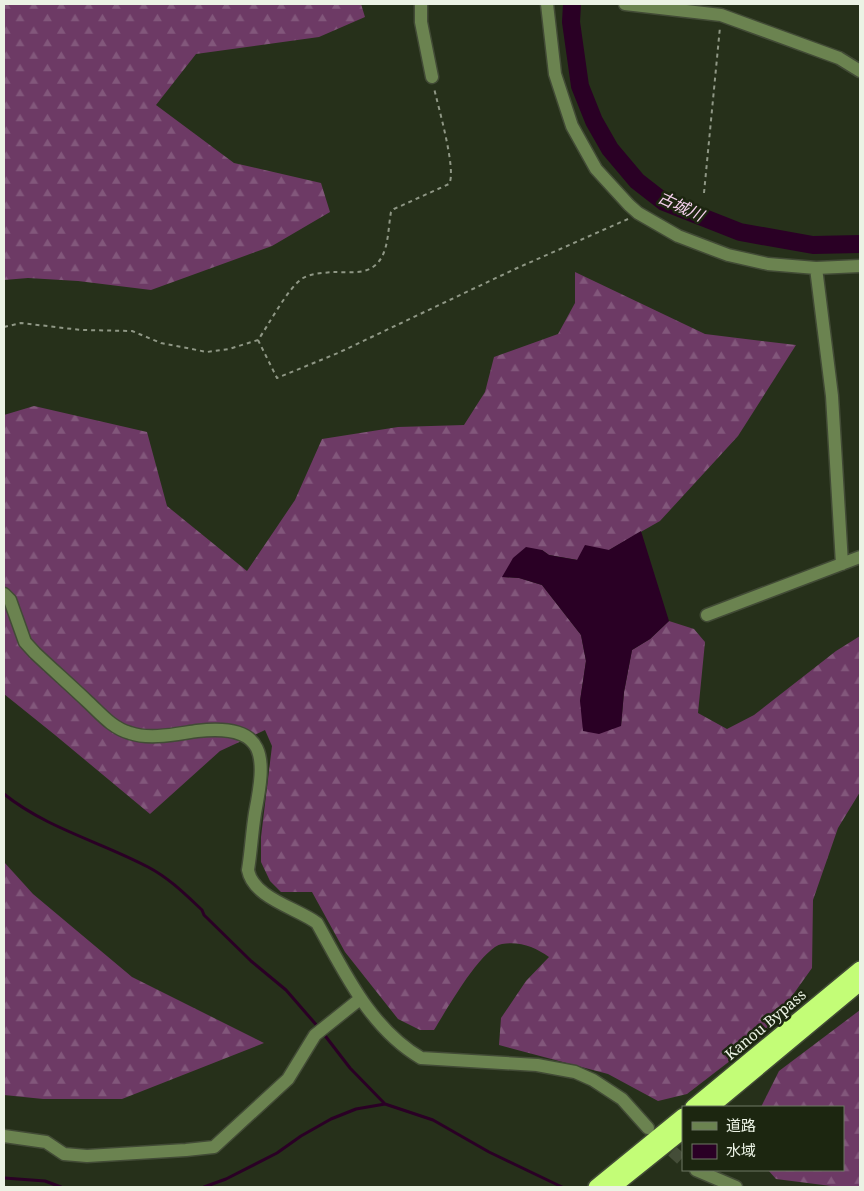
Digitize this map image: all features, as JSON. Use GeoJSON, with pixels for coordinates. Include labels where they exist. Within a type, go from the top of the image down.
{"type":"FeatureCollection","features":[{"type":"Feature","properties":{"kind":"highway","name":"Kanou Bypass"},"geometry":{"type":"LineString","coordinates":[[694,1106],[860,969]]}},
{"type":"Feature","properties":{"kind":"highway","name":"Kanou Bypass"},"geometry":{"type":"LineString","coordinates":[[712,1106],[860,983]]}},
{"type":"Feature","properties":{"kind":"highway"},"geometry":{"type":"LineString","coordinates":[[596,1187],[682,1117]]}},
{"type":"Feature","properties":{"kind":"highway"},"geometry":{"type":"LineString","coordinates":[[613,1187],[682,1132]]}},
{"type":"Feature","properties":{"kind":"street"},"geometry":{"type":"LineString","coordinates":[[421,4],[421,22],[432,77]]}},
{"type":"Feature","properties":{"kind":"street"},"geometry":{"type":"LineString","coordinates":[[547,4],[555,74],[572,126],[596,169],[628,205],[638,213],[678,236],[728,255],[768,264],[816,268],[860,266]]}},
{"type":"Feature","properties":{"kind":"street"},"geometry":{"type":"LineString","coordinates":[[625,4],[722,9],[839,58],[860,70]]}},
{"type":"Feature","properties":{"kind":"street"},"geometry":{"type":"LineString","coordinates":[[816,268],[832,396],[842,564]]}},
{"type":"Feature","properties":{"kind":"street"},"geometry":{"type":"LineString","coordinates":[[707,615],[860,557]]}},
{"type":"Feature","properties":{"kind":"street"},"geometry":{"type":"LineString","coordinates":[[4,594],[10,600],[25,642],[108,721],[120,729],[136,735],[232,731],[245,734],[255,744],[261,757],[261,790],[255,814],[248,870],[249,876],[256,886],[282,904],[318,923],[360,999],[388,1034],[421,1058],[537,1064],[575,1072],[593,1080],[622,1099],[648,1128]]}},
{"type":"Feature","properties":{"kind":"street"},"geometry":{"type":"LineString","coordinates":[[4,1136],[46,1142],[64,1154],[87,1156],[214,1147],[288,1079],[315,1034],[360,999]]}},
{"type":"Feature","properties":{"kind":"street"},"geometry":{"type":"LineString","coordinates":[[698,1171],[736,1187]]}},
{"type":"Feature","properties":{"kind":"path"},"geometry":{"type":"LineString","coordinates":[[704,193],[722,9]]}},
{"type":"Feature","properties":{"kind":"path"},"geometry":{"type":"LineString","coordinates":[[4,327],[21,323],[81,330],[132,331],[162,343],[207,352],[229,349],[258,340],[290,292],[303,278],[318,273],[363,271],[372,268],[379,263],[384,253],[391,212],[449,184],[452,179],[451,162],[432,77]]}},
{"type":"Feature","properties":{"kind":"path"},"geometry":{"type":"LineString","coordinates":[[258,340],[277,378],[338,353],[638,213]]}},
{"type":"Feature","properties":{"kind":"green space"},"geometry":{"type":"Polygon","coordinates":[[[4,4],[361,4],[365,17],[319,37],[196,54],[156,105],[234,163],[321,183],[330,212],[272,246],[151,290],[78,281],[28,278],[4,280],[4,4]]]}},
{"type":"Feature","properties":{"kind":"green space"},"geometry":{"type":"Polygon","coordinates":[[[575,272],[705,334],[796,345],[738,436],[660,521],[609,550],[578,560],[549,555],[542,550],[503,577],[519,578],[542,585],[581,635],[586,661],[580,701],[621,726],[624,692],[632,650],[650,639],[669,621],[694,629],[705,642],[698,713],[727,729],[754,715],[836,651],[860,636],[860,792],[838,828],[813,900],[812,968],[765,1034],[687,1094],[658,1101],[608,1074],[499,1045],[501,1018],[526,981],[549,957],[527,946],[515,943],[502,944],[484,956],[455,995],[434,1030],[420,1030],[398,1019],[345,952],[312,892],[281,892],[270,881],[261,862],[261,837],[272,746],[265,730],[220,751],[150,814],[4,694],[4,415],[34,406],[147,432],[167,506],[247,571],[295,500],[322,439],[398,427],[464,425],[485,392],[494,357],[558,334],[575,303],[575,272]]]}},
{"type":"Feature","properties":{"kind":"green space"},"geometry":{"type":"Polygon","coordinates":[[[4,862],[33,894],[132,977],[264,1043],[122,1099],[43,1099],[4,1095],[4,862]]]}},
{"type":"Feature","properties":{"kind":"green space"},"geometry":{"type":"Polygon","coordinates":[[[860,1010],[860,1187],[839,1187],[776,1179],[769,1171],[844,1171],[844,1106],[762,1106],[779,1071],[860,1010]]]}},
{"type":"Feature","properties":{"kind":"water"},"geometry":{"type":"Polygon","coordinates":[[[641,531],[669,621],[650,639],[632,650],[624,692],[621,726],[599,734],[583,731],[580,701],[586,661],[581,635],[542,585],[519,578],[502,577],[513,558],[526,547],[542,550],[549,555],[577,560],[585,545],[609,550],[641,531]]]}},
{"type":"Feature","properties":{"kind":"waterway","name":"古城川"},"geometry":{"type":"LineString","coordinates":[[572,4],[571,22],[580,86],[594,121],[610,149],[637,181],[664,202],[740,232],[813,245],[860,244]]}},
{"type":"Feature","properties":{"kind":"waterway"},"geometry":{"type":"LineString","coordinates":[[4,794],[38,816],[130,858],[156,871],[170,881],[202,910],[204,915],[251,961],[286,990],[319,1028]]}},
{"type":"Feature","properties":{"kind":"waterway"},"geometry":{"type":"LineString","coordinates":[[323,1033],[350,1068],[385,1104]]}},
{"type":"Feature","properties":{"kind":"waterway"},"geometry":{"type":"LineString","coordinates":[[204,1187],[226,1179],[277,1153],[301,1136],[331,1119],[356,1109],[385,1104],[433,1120],[489,1152],[562,1187]]}},
{"type":"Feature","properties":{"kind":"waterway"},"geometry":{"type":"LineString","coordinates":[[4,1178],[45,1181],[61,1187]]}},
{"type":"Feature","properties":{"kind":"tunnel"},"geometry":{"type":"LineString","coordinates":[[659,1139],[682,1160]]}}]}
